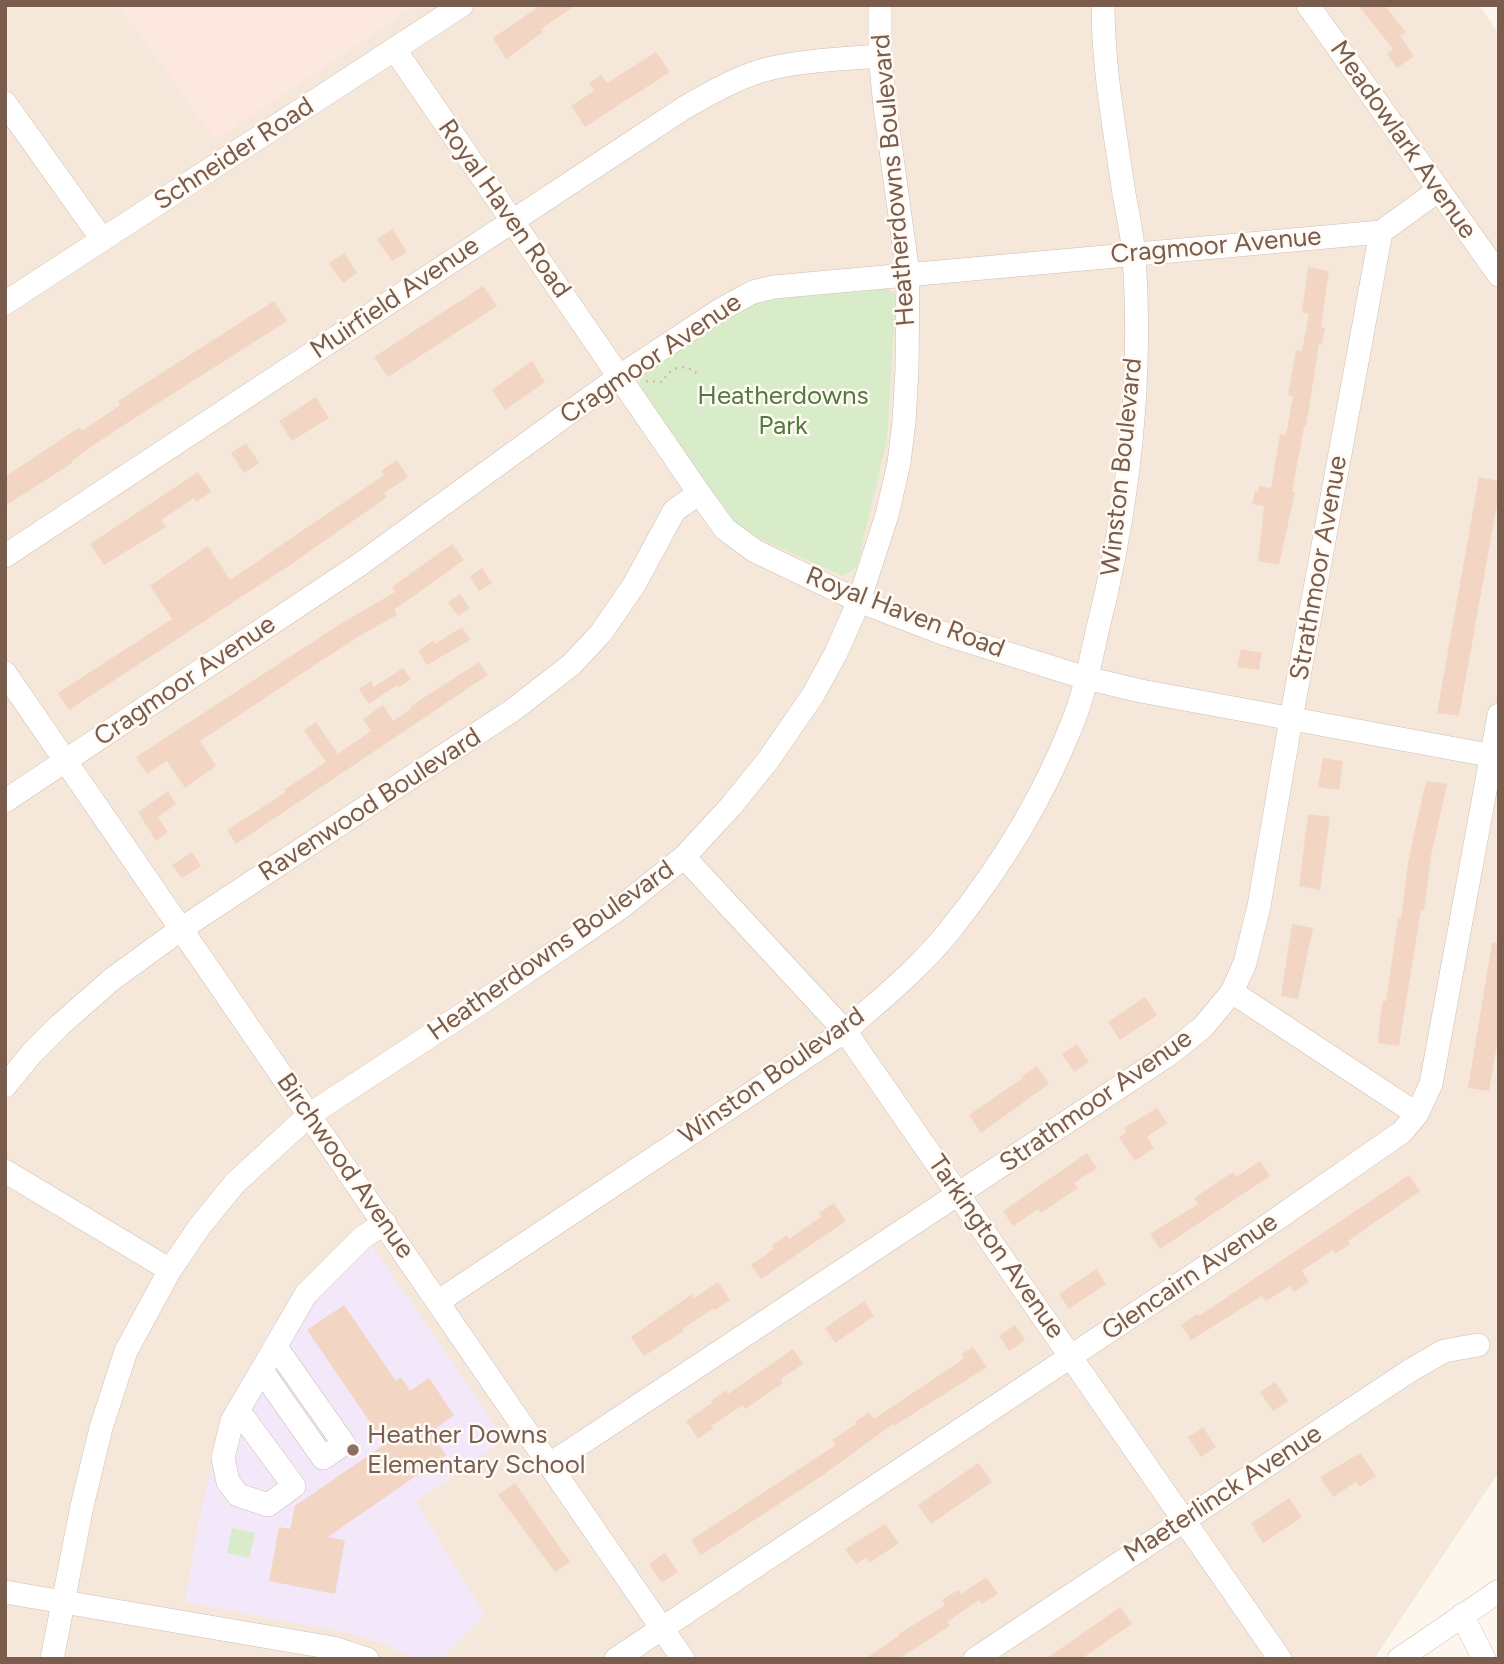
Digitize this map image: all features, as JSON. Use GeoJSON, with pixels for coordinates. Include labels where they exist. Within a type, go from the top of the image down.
{"type":"FeatureCollection","features":[{"type":"Feature","properties":{"kind":"street","name":"Schneider Road"},"geometry":{"type":"LineString","coordinates":[[5,303],[462,5]]}},
{"type":"Feature","properties":{"kind":"street","name":"Heatherdowns Boulevard"},"geometry":{"type":"LineString","coordinates":[[52,1659],[98,1441],[126,1351],[170,1270],[200,1226],[235,1183],[309,1115],[620,908],[684,857],[769,759],[799,716],[836,653],[859,601],[887,515],[899,463],[907,369],[908,274],[880,56],[880,5]]}},
{"type":"Feature","properties":{"kind":"street","name":"Winston Boulevard"},"geometry":{"type":"LineString","coordinates":[[439,1301],[845,1031],[934,949],[970,904],[1011,845],[1058,759],[1074,721],[1111,576],[1124,497],[1133,406],[1136,354],[1133,253],[1106,74],[1103,5]]}},
{"type":"Feature","properties":{"kind":"street","name":"Meadowlark Avenue"},"geometry":{"type":"LineString","coordinates":[[1308,5],[1499,275]]}},
{"type":"Feature","properties":{"kind":"street","name":"Royal Haven Road"},"geometry":{"type":"LineString","coordinates":[[394,50],[512,220],[631,379],[699,493],[725,529],[755,551],[859,601],[945,634],[1086,678],[1172,698],[1495,756]]}},
{"type":"Feature","properties":{"kind":"street","name":"Muirfield Avenue"},"geometry":{"type":"LineString","coordinates":[[5,556],[684,108],[742,78],[770,68],[880,56]]}},
{"type":"Feature","properties":{"kind":"street"},"geometry":{"type":"LineString","coordinates":[[5,103],[102,239]]}},
{"type":"Feature","properties":{"kind":"street"},"geometry":{"type":"LineString","coordinates":[[1381,232],[1439,190]]}},
{"type":"Feature","properties":{"kind":"street","name":"Cragmoor Avenue"},"geometry":{"type":"LineString","coordinates":[[5,801],[359,565],[631,379],[720,310],[753,292],[774,287],[908,274],[1381,232]]}},
{"type":"Feature","properties":{"kind":"street","name":"Strathmoor Avenue"},"geometry":{"type":"LineString","coordinates":[[551,1464],[1168,1055],[1203,1027],[1232,992],[1245,963],[1259,906],[1381,232]]}},
{"type":"Feature","properties":{"kind":"street","name":"Ravenwood Boulevard"},"geometry":{"type":"LineString","coordinates":[[5,1086],[60,1025],[111,980],[181,929],[513,710],[571,665],[601,633],[634,585],[674,512],[699,493]]}},
{"type":"Feature","properties":{"kind":"street","name":"Birchwood Avenue"},"geometry":{"type":"LineString","coordinates":[[5,673],[683,1659]]}},
{"type":"Feature","properties":{"kind":"street","name":"Glencairn Avenue"},"geometry":{"type":"LineString","coordinates":[[616,1659],[1394,1139],[1417,1114],[1431,1084],[1495,756],[1499,715]]}},
{"type":"Feature","properties":{"kind":"street","name":"Tarkington Avenue"},"geometry":{"type":"LineString","coordinates":[[684,857],[845,1031],[1280,1659]]}},
{"type":"Feature","properties":{"kind":"street"},"geometry":{"type":"LineString","coordinates":[[1232,992],[1417,1114]]}},
{"type":"Feature","properties":{"kind":"street"},"geometry":{"type":"LineString","coordinates":[[5,1171],[170,1270]]}},
{"type":"Feature","properties":{"kind":"street"},"geometry":{"type":"LineString","coordinates":[[238,1410],[306,1294],[363,1237],[384,1223]]}},
{"type":"Feature","properties":{"kind":"street","name":"Maeterlinck Avenue"},"geometry":{"type":"LineString","coordinates":[[975,1659],[1430,1359],[1444,1352],[1478,1345]]}},
{"type":"Feature","properties":{"kind":"street"},"geometry":{"type":"LineString","coordinates":[[262,1371],[323,1458],[344,1444],[276,1347]]}},
{"type":"Feature","properties":{"kind":"street"},"geometry":{"type":"LineString","coordinates":[[1399,1659],[1499,1591]]}},
{"type":"Feature","properties":{"kind":"street"},"geometry":{"type":"LineString","coordinates":[[5,1592],[288,1651],[333,1648],[367,1659]]}},
{"type":"Feature","properties":{"kind":"street"},"geometry":{"type":"LineString","coordinates":[[1462,1615],[1484,1659]]}},
{"type":"Feature","properties":{"kind":"path"},"geometry":{"type":"LineString","coordinates":[[631,379],[662,382],[669,372],[681,367],[689,368],[699,376]]}},
{"type":"Feature","properties":{"kind":"shaded area"},"geometry":{"type":"Polygon","coordinates":[[[5,5],[119,5],[216,139],[414,5],[1479,5],[1499,34],[1499,1472],[1374,1659],[5,1659],[5,5]]]}},
{"type":"Feature","properties":{"kind":"shaded area"},"geometry":{"type":"Polygon","coordinates":[[[119,5],[414,5],[216,139],[119,5]]]}},
{"type":"Feature","properties":{"kind":"shaded area","name":"Heather Downs Elementary School"},"geometry":{"type":"Polygon","coordinates":[[[359,1227],[505,1439],[416,1502],[485,1615],[441,1659],[415,1659],[382,1643],[348,1633],[185,1602],[200,1515],[226,1408],[271,1327],[314,1272],[359,1227]]]}},
{"type":"Feature","properties":{"kind":"green space","name":"Heatherdowns Park"},"geometry":{"type":"Polygon","coordinates":[[[885,287],[896,295],[887,439],[857,567],[843,576],[734,527],[639,387],[641,373],[757,299],[885,287]]]}},
{"type":"Feature","properties":{"kind":"green space"},"geometry":{"type":"Polygon","coordinates":[[[232,1528],[255,1533],[249,1558],[227,1553],[232,1528]]]}},
{"type":"Feature","properties":{"kind":"building"},"geometry":{"type":"Polygon","coordinates":[[[541,5],[576,5],[541,29],[543,32],[506,59],[493,38],[541,5]]]}},
{"type":"Feature","properties":{"kind":"building"},"geometry":{"type":"Polygon","coordinates":[[[1358,5],[1384,5],[1406,32],[1400,36],[1414,56],[1397,68],[1387,54],[1393,49],[1358,5]]]}},
{"type":"Feature","properties":{"kind":"building"},"geometry":{"type":"Polygon","coordinates":[[[656,52],[670,72],[585,127],[571,106],[594,91],[589,83],[601,75],[607,83],[656,52]]]}},
{"type":"Feature","properties":{"kind":"building"},"geometry":{"type":"Polygon","coordinates":[[[392,229],[407,252],[392,261],[377,239],[392,229]]]}},
{"type":"Feature","properties":{"kind":"building"},"geometry":{"type":"Polygon","coordinates":[[[344,253],[357,273],[343,283],[329,263],[344,253]]]}},
{"type":"Feature","properties":{"kind":"building"},"geometry":{"type":"Polygon","coordinates":[[[1308,267],[1329,271],[1321,327],[1325,328],[1322,345],[1319,344],[1306,427],[1292,492],[1295,492],[1279,565],[1258,561],[1264,506],[1252,504],[1259,486],[1271,488],[1280,434],[1286,435],[1293,396],[1288,395],[1296,350],[1302,351],[1309,314],[1302,312],[1308,267]]]}},
{"type":"Feature","properties":{"kind":"building"},"geometry":{"type":"Polygon","coordinates":[[[483,286],[497,306],[388,377],[374,357],[483,286]]]}},
{"type":"Feature","properties":{"kind":"building"},"geometry":{"type":"Polygon","coordinates":[[[274,301],[287,321],[130,421],[72,463],[5,506],[5,477],[80,427],[82,431],[120,405],[118,401],[274,301]]]}},
{"type":"Feature","properties":{"kind":"building"},"geometry":{"type":"Polygon","coordinates":[[[532,361],[545,382],[505,410],[492,390],[532,361]]]}},
{"type":"Feature","properties":{"kind":"building"},"geometry":{"type":"Polygon","coordinates":[[[316,397],[329,418],[292,441],[279,421],[316,397]]]}},
{"type":"Feature","properties":{"kind":"building"},"geometry":{"type":"Polygon","coordinates":[[[246,443],[259,463],[244,473],[231,453],[246,443]]]}},
{"type":"Feature","properties":{"kind":"building"},"geometry":{"type":"Polygon","coordinates":[[[397,460],[408,477],[384,493],[387,497],[296,561],[69,710],[58,693],[172,619],[150,586],[208,546],[230,580],[384,475],[381,471],[397,460]]]}},
{"type":"Feature","properties":{"kind":"building"},"geometry":{"type":"Polygon","coordinates":[[[198,472],[211,492],[196,502],[194,498],[161,520],[166,527],[104,565],[90,544],[198,472]]]}},
{"type":"Feature","properties":{"kind":"building"},"geometry":{"type":"Polygon","coordinates":[[[1479,477],[1499,481],[1499,493],[1459,716],[1437,713],[1479,477]]]}},
{"type":"Feature","properties":{"kind":"building"},"geometry":{"type":"Polygon","coordinates":[[[452,544],[464,560],[394,610],[397,615],[356,638],[200,741],[216,766],[185,788],[167,761],[147,774],[136,757],[337,626],[395,592],[392,587],[452,544]]]}},
{"type":"Feature","properties":{"kind":"building"},"geometry":{"type":"Polygon","coordinates":[[[482,568],[492,583],[479,591],[470,576],[482,568]]]}},
{"type":"Feature","properties":{"kind":"building"},"geometry":{"type":"Polygon","coordinates":[[[460,594],[470,608],[458,616],[448,602],[460,594]]]}},
{"type":"Feature","properties":{"kind":"building"},"geometry":{"type":"Polygon","coordinates":[[[462,627],[470,640],[427,665],[418,651],[462,627]]]}},
{"type":"Feature","properties":{"kind":"building"},"geometry":{"type":"Polygon","coordinates":[[[1241,649],[1262,653],[1259,670],[1237,667],[1241,649]]]}},
{"type":"Feature","properties":{"kind":"building"},"geometry":{"type":"Polygon","coordinates":[[[479,662],[488,675],[236,844],[227,830],[326,762],[304,730],[316,722],[338,754],[371,731],[363,719],[383,705],[393,721],[412,708],[411,706],[479,662]]]}},
{"type":"Feature","properties":{"kind":"building"},"geometry":{"type":"Polygon","coordinates":[[[403,668],[411,679],[369,704],[359,689],[371,681],[374,687],[403,668]]]}},
{"type":"Feature","properties":{"kind":"building"},"geometry":{"type":"Polygon","coordinates":[[[1323,758],[1343,761],[1339,790],[1318,787],[1323,758]]]}},
{"type":"Feature","properties":{"kind":"building"},"geometry":{"type":"Polygon","coordinates":[[[1426,781],[1447,784],[1431,856],[1424,911],[1421,910],[1399,1046],[1378,1043],[1380,1018],[1383,1001],[1386,1001],[1408,862],[1426,781]]]}},
{"type":"Feature","properties":{"kind":"building"},"geometry":{"type":"Polygon","coordinates":[[[168,791],[176,804],[158,817],[168,832],[156,841],[138,812],[168,791]]]}},
{"type":"Feature","properties":{"kind":"building"},"geometry":{"type":"Polygon","coordinates":[[[1308,814],[1330,817],[1320,890],[1299,886],[1308,814]]]}},
{"type":"Feature","properties":{"kind":"building"},"geometry":{"type":"Polygon","coordinates":[[[192,852],[201,866],[182,878],[172,865],[192,852]]]}},
{"type":"Feature","properties":{"kind":"building"},"geometry":{"type":"Polygon","coordinates":[[[1292,924],[1313,928],[1298,999],[1281,996],[1292,924]]]}},
{"type":"Feature","properties":{"kind":"building"},"geometry":{"type":"Polygon","coordinates":[[[1492,943],[1499,943],[1499,1032],[1489,1091],[1468,1088],[1492,943]]]}},
{"type":"Feature","properties":{"kind":"building"},"geometry":{"type":"Polygon","coordinates":[[[1145,997],[1157,1015],[1120,1040],[1108,1022],[1145,997]]]}},
{"type":"Feature","properties":{"kind":"building"},"geometry":{"type":"Polygon","coordinates":[[[1077,1044],[1089,1062],[1074,1072],[1062,1054],[1077,1044]]]}},
{"type":"Feature","properties":{"kind":"building"},"geometry":{"type":"Polygon","coordinates":[[[1037,1066],[1049,1084],[981,1133],[969,1115],[1037,1066]]]}},
{"type":"Feature","properties":{"kind":"building"},"geometry":{"type":"Polygon","coordinates":[[[1157,1108],[1167,1123],[1147,1137],[1154,1148],[1135,1161],[1119,1137],[1127,1132],[1124,1128],[1157,1108]]]}},
{"type":"Feature","properties":{"kind":"building"},"geometry":{"type":"Polygon","coordinates":[[[1087,1153],[1097,1168],[1074,1183],[1078,1188],[1041,1213],[1038,1209],[1013,1226],[1003,1211],[1087,1153]]]}},
{"type":"Feature","properties":{"kind":"building"},"geometry":{"type":"Polygon","coordinates":[[[1260,1161],[1270,1176],[1160,1249],[1150,1234],[1198,1204],[1194,1198],[1233,1172],[1236,1177],[1260,1161]]]}},
{"type":"Feature","properties":{"kind":"building"},"geometry":{"type":"Polygon","coordinates":[[[1409,1175],[1420,1191],[1348,1241],[1350,1244],[1335,1254],[1333,1250],[1302,1271],[1309,1282],[1294,1292],[1290,1286],[1266,1301],[1262,1296],[1191,1340],[1181,1325],[1197,1314],[1199,1316],[1409,1175]]]}},
{"type":"Feature","properties":{"kind":"building"},"geometry":{"type":"Polygon","coordinates":[[[834,1203],[846,1221],[761,1279],[751,1265],[774,1249],[772,1245],[787,1235],[789,1239],[821,1217],[819,1213],[834,1203]]]}},
{"type":"Feature","properties":{"kind":"building"},"geometry":{"type":"Polygon","coordinates":[[[1096,1269],[1106,1284],[1069,1309],[1059,1294],[1096,1269]]]}},
{"type":"Feature","properties":{"kind":"building"},"geometry":{"type":"Polygon","coordinates":[[[718,1282],[730,1300],[644,1356],[631,1337],[692,1294],[694,1298],[718,1282]]]}},
{"type":"Feature","properties":{"kind":"building"},"geometry":{"type":"Polygon","coordinates":[[[864,1301],[874,1316],[835,1343],[825,1328],[864,1301]]]}},
{"type":"Feature","properties":{"kind":"building"},"geometry":{"type":"Polygon","coordinates":[[[344,1305],[396,1381],[401,1377],[410,1391],[429,1378],[454,1415],[436,1428],[443,1438],[437,1442],[446,1455],[328,1537],[345,1540],[335,1594],[269,1581],[279,1527],[290,1529],[295,1506],[385,1444],[307,1330],[344,1305]]]}},
{"type":"Feature","properties":{"kind":"building"},"geometry":{"type":"Polygon","coordinates":[[[1015,1325],[1025,1340],[1009,1351],[999,1336],[1015,1325]]]}},
{"type":"Feature","properties":{"kind":"building"},"geometry":{"type":"Polygon","coordinates":[[[973,1347],[987,1367],[894,1426],[893,1424],[823,1475],[701,1555],[691,1540],[836,1445],[832,1440],[869,1412],[874,1419],[964,1358],[962,1354],[973,1347]]]}},
{"type":"Feature","properties":{"kind":"building"},"geometry":{"type":"Polygon","coordinates":[[[793,1349],[803,1364],[781,1379],[783,1383],[745,1409],[743,1405],[711,1426],[713,1429],[698,1439],[686,1421],[726,1390],[728,1394],[793,1349]]]}},
{"type":"Feature","properties":{"kind":"building"},"geometry":{"type":"Polygon","coordinates":[[[1275,1382],[1288,1401],[1273,1411],[1260,1392],[1275,1382]]]}},
{"type":"Feature","properties":{"kind":"building"},"geometry":{"type":"Polygon","coordinates":[[[1203,1427],[1216,1447],[1201,1457],[1188,1437],[1203,1427]]]}},
{"type":"Feature","properties":{"kind":"building"},"geometry":{"type":"Polygon","coordinates":[[[1360,1453],[1376,1476],[1360,1487],[1356,1482],[1333,1497],[1320,1477],[1360,1453]]]}},
{"type":"Feature","properties":{"kind":"building"},"geometry":{"type":"Polygon","coordinates":[[[978,1463],[992,1482],[931,1524],[918,1505],[978,1463]]]}},
{"type":"Feature","properties":{"kind":"building"},"geometry":{"type":"Polygon","coordinates":[[[515,1483],[570,1562],[555,1572],[498,1495],[515,1483]]]}},
{"type":"Feature","properties":{"kind":"building"},"geometry":{"type":"Polygon","coordinates":[[[1289,1498],[1302,1517],[1263,1543],[1251,1523],[1289,1498]]]}},
{"type":"Feature","properties":{"kind":"building"},"geometry":{"type":"Polygon","coordinates":[[[885,1524],[899,1543],[869,1563],[866,1558],[856,1564],[845,1549],[885,1524]]]}},
{"type":"Feature","properties":{"kind":"building"},"geometry":{"type":"Polygon","coordinates":[[[665,1553],[678,1572],[662,1583],[649,1564],[665,1553]]]}},
{"type":"Feature","properties":{"kind":"building"},"geometry":{"type":"Polygon","coordinates":[[[986,1577],[998,1594],[982,1604],[979,1600],[947,1622],[950,1626],[898,1659],[865,1659],[945,1605],[942,1600],[958,1590],[961,1594],[986,1577]]]}},
{"type":"Feature","properties":{"kind":"building"},"geometry":{"type":"Polygon","coordinates":[[[1120,1607],[1132,1624],[1081,1659],[1046,1659],[1120,1607]]]}},
{"type":"Feature","properties":{"kind":"place","name":"Heather Downs Elementary School"},"geometry":{"type":"Point","coordinates":[353,1450]}}]}
